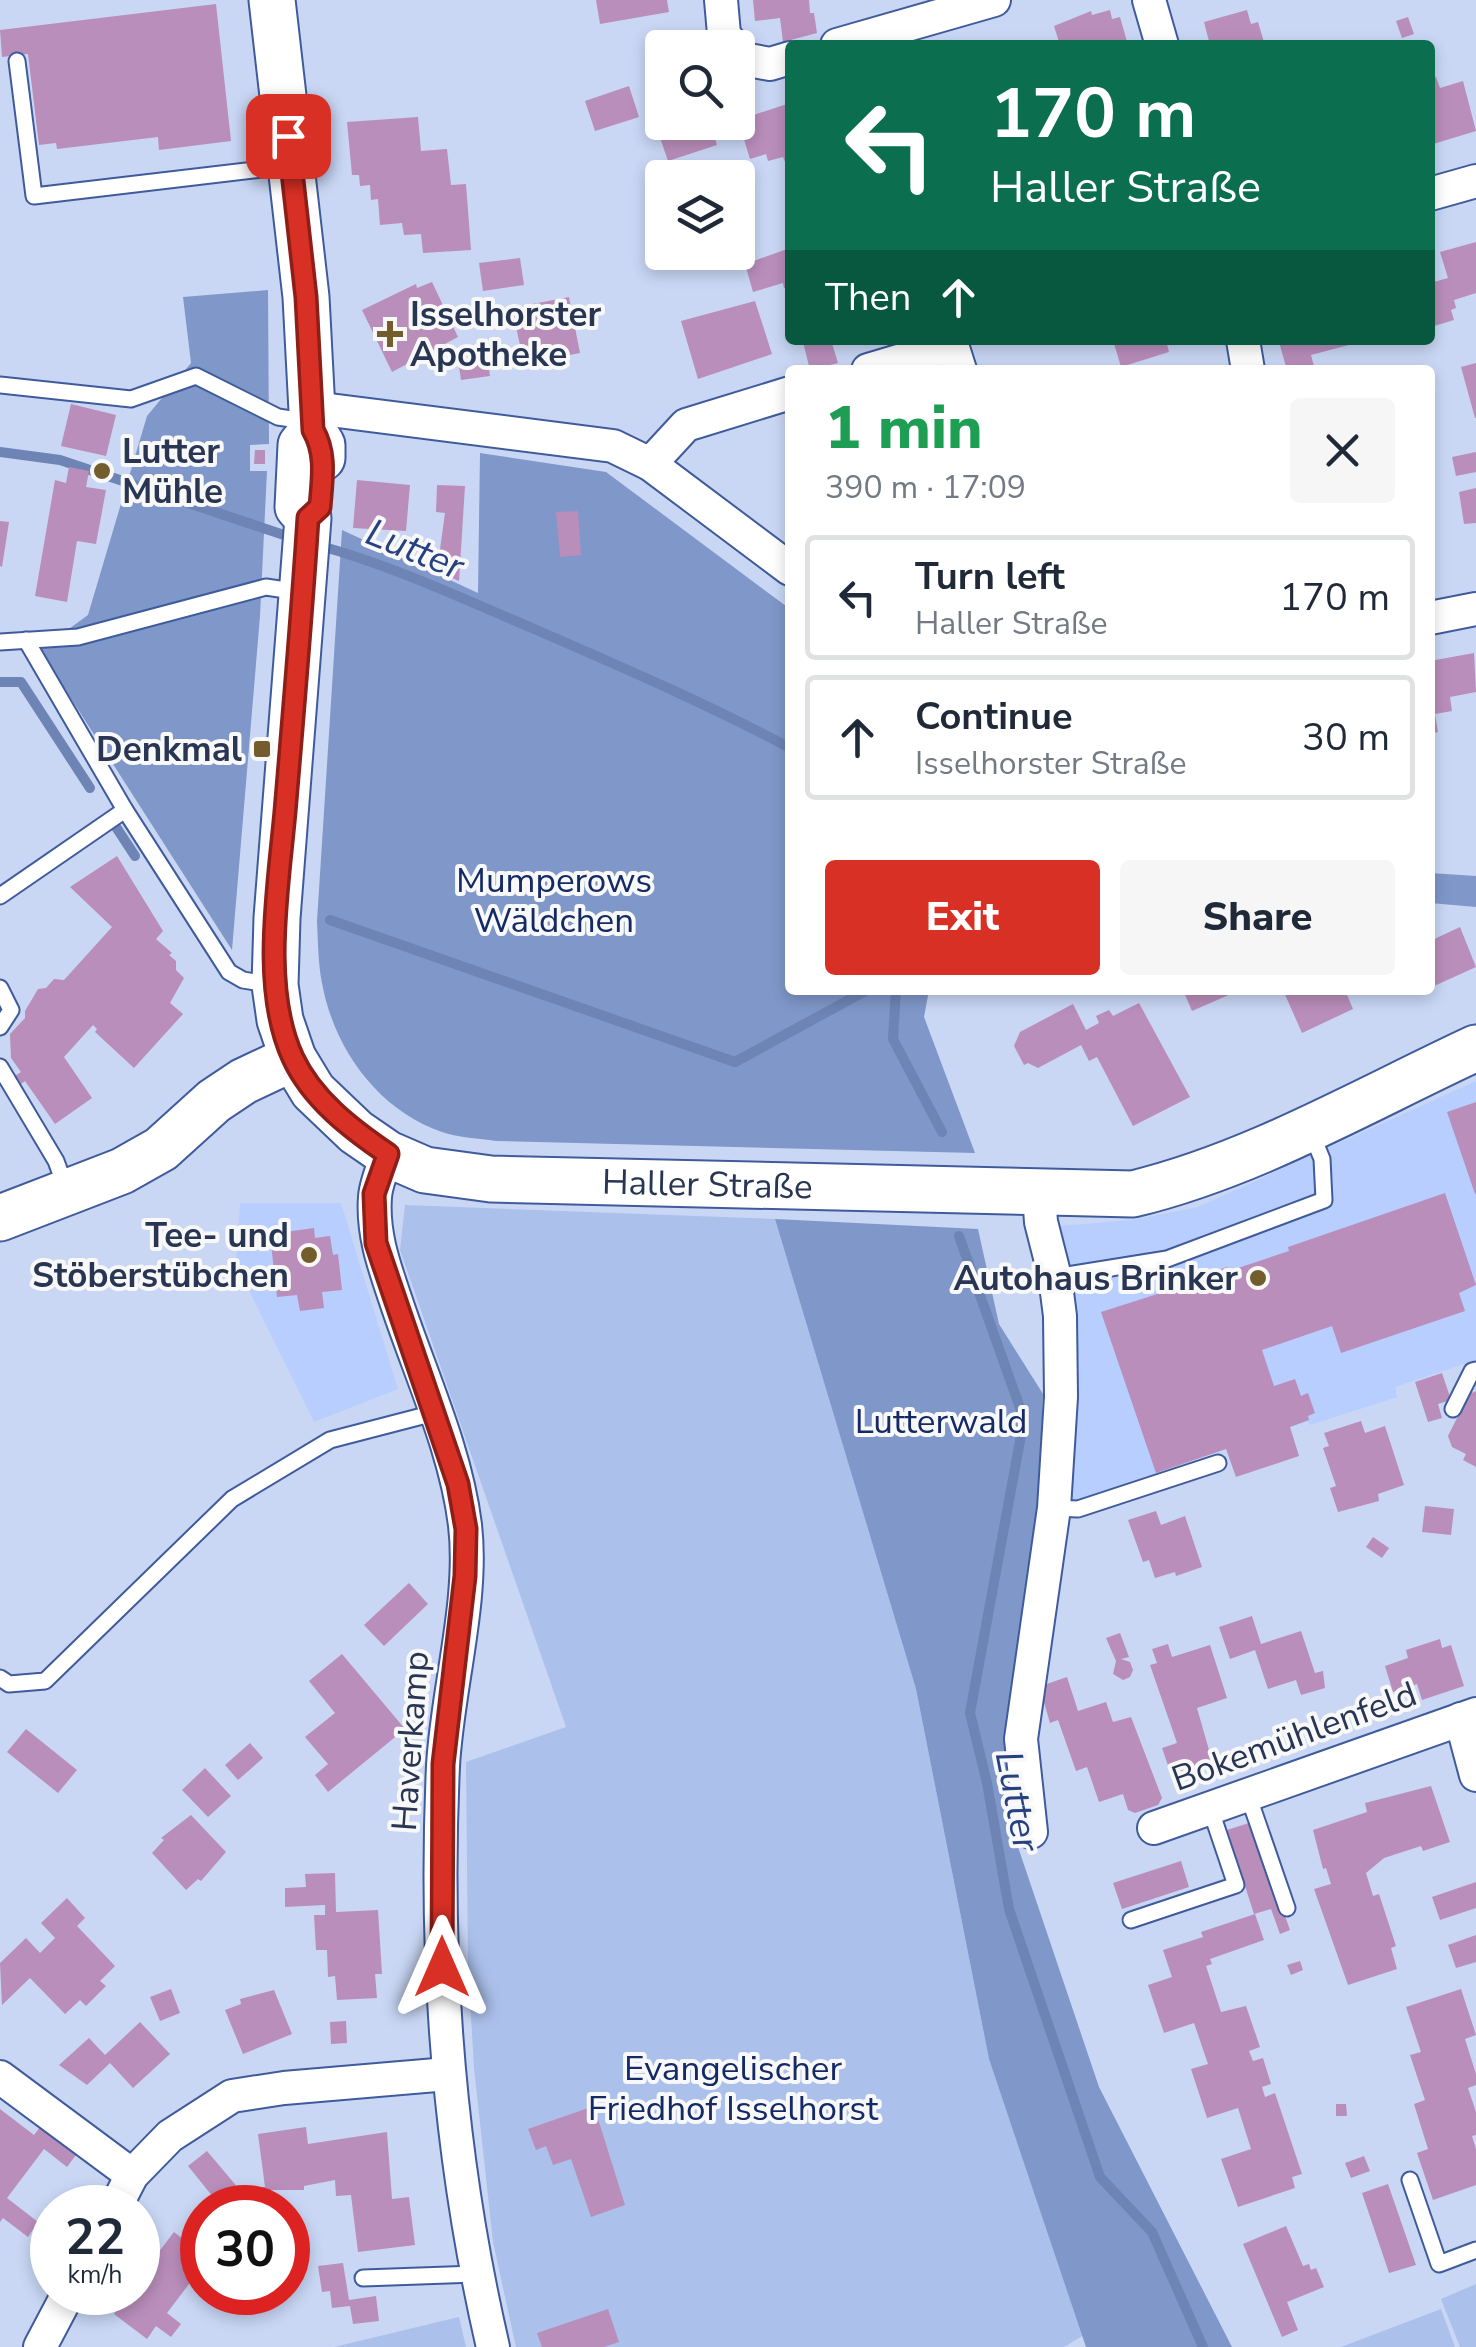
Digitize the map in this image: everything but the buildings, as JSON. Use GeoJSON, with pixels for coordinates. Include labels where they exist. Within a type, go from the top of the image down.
{"type":"FeatureCollection","features":[{"type":"Feature","properties":{"kind":"street"},"geometry":{"type":"LineString","coordinates":[[272,0],[292,166],[313,420],[613,446],[650,464],[785,565]]}},
{"type":"Feature","properties":{"kind":"street"},"geometry":{"type":"LineString","coordinates":[[721,0],[724,30]]}},
{"type":"Feature","properties":{"kind":"street"},"geometry":{"type":"LineString","coordinates":[[854,40],[994,0]]}},
{"type":"Feature","properties":{"kind":"street"},"geometry":{"type":"LineString","coordinates":[[1149,0],[1161,40]]}},
{"type":"Feature","properties":{"kind":"street"},"geometry":{"type":"LineString","coordinates":[[755,61],[770,64],[785,60]]}},
{"type":"Feature","properties":{"kind":"street"},"geometry":{"type":"LineString","coordinates":[[1435,192],[1476,180]]}},
{"type":"Feature","properties":{"kind":"street"},"geometry":{"type":"LineString","coordinates":[[885,365],[952,345]]}},
{"type":"Feature","properties":{"kind":"street"},"geometry":{"type":"LineString","coordinates":[[650,464],[686,425],[785,395]]}},
{"type":"Feature","properties":{"kind":"street","name":"Haller Straße"},"geometry":{"type":"LineString","coordinates":[[313,420],[301,446],[298,506],[308,518],[275,985],[280,1020],[292,1058],[314,1092],[356,1132],[388,1154],[425,1170],[490,1180],[1133,1194],[1190,1180],[1476,1048]]}},
{"type":"Feature","properties":{"kind":"street"},"geometry":{"type":"LineString","coordinates":[[1435,617],[1476,610]]}},
{"type":"Feature","properties":{"kind":"street"},"geometry":{"type":"LineString","coordinates":[[0,1218],[122,1171],[161,1148],[214,1101],[244,1081],[292,1058]]}},
{"type":"Feature","properties":{"kind":"street","name":"Haverkamp"},"geometry":{"type":"LineString","coordinates":[[388,1154],[374,1194],[376,1243],[458,1484],[466,1529],[465,1576],[443,1764],[442,1967],[448,2074],[476,2274],[493,2347]]}},
{"type":"Feature","properties":{"kind":"street"},"geometry":{"type":"LineString","coordinates":[[1032,1832],[1021,1739],[1054,1508],[1061,1398],[1060,1316],[1041,1222],[1040,1194]]}},
{"type":"Feature","properties":{"kind":"street","name":"Bokemühlenfeld"},"geometry":{"type":"LineString","coordinates":[[1154,1828],[1469,1716],[1476,1775]]}},
{"type":"Feature","properties":{"kind":"street"},"geometry":{"type":"LineString","coordinates":[[127,2185],[170,2136],[232,2096],[448,2074]]}},
{"type":"Feature","properties":{"kind":"street"},"geometry":{"type":"LineString","coordinates":[[0,2077],[132,2175]]}},
{"type":"Feature","properties":{"kind":"street"},"geometry":{"type":"LineString","coordinates":[[40,2347],[57,2315]]}},
{"type":"Feature","properties":{"kind":"lane"},"geometry":{"type":"LineString","coordinates":[[17,61],[34,196],[292,166]]}},
{"type":"Feature","properties":{"kind":"lane"},"geometry":{"type":"LineString","coordinates":[[0,385],[131,399],[196,376],[278,417],[313,420]]}},
{"type":"Feature","properties":{"kind":"lane"},"geometry":{"type":"LineString","coordinates":[[0,642],[78,637],[304,580]]}},
{"type":"Feature","properties":{"kind":"lane"},"geometry":{"type":"LineString","coordinates":[[26,640],[125,810],[229,972],[243,980],[275,985]]}},
{"type":"Feature","properties":{"kind":"lane"},"geometry":{"type":"LineString","coordinates":[[0,896],[125,810]]}},
{"type":"Feature","properties":{"kind":"lane"},"geometry":{"type":"LineString","coordinates":[[0,1027],[11,1010],[4,994]]}},
{"type":"Feature","properties":{"kind":"lane"},"geometry":{"type":"LineString","coordinates":[[0,1067],[56,1161],[68,1192]]}},
{"type":"Feature","properties":{"kind":"lane"},"geometry":{"type":"LineString","coordinates":[[1055,1277],[1167,1259],[1324,1200],[1322,1159],[1308,1127]]}},
{"type":"Feature","properties":{"kind":"lane"},"geometry":{"type":"LineString","coordinates":[[1453,1410],[1476,1370]]}},
{"type":"Feature","properties":{"kind":"lane"},"geometry":{"type":"LineString","coordinates":[[0,1678],[9,1684],[45,1681],[232,1499],[281,1469],[330,1440],[434,1413]]}},
{"type":"Feature","properties":{"kind":"lane"},"geometry":{"type":"LineString","coordinates":[[1054,1508],[1078,1509],[1218,1463]]}},
{"type":"Feature","properties":{"kind":"lane"},"geometry":{"type":"LineString","coordinates":[[1248,1794],[1287,1908]]}},
{"type":"Feature","properties":{"kind":"lane"},"geometry":{"type":"LineString","coordinates":[[1130,1920],[1236,1885],[1210,1808]]}},
{"type":"Feature","properties":{"kind":"lane"},"geometry":{"type":"LineString","coordinates":[[1410,2180],[1439,2264],[1476,2250]]}},
{"type":"Feature","properties":{"kind":"lane"},"geometry":{"type":"LineString","coordinates":[[363,2278],[476,2274]]}},
{"type":"Feature","properties":{"kind":"shaded area"},"geometry":{"type":"Polygon","coordinates":[[[1476,1081],[1476,1360],[1395,1387],[1397,1397],[1310,1425],[1308,1421],[1066,1504],[1058,1226],[1133,1220],[1198,1207],[1476,1081]]]}},
{"type":"Feature","properties":{"kind":"shaded area"},"geometry":{"type":"Polygon","coordinates":[[[240,1203],[341,1203],[398,1389],[314,1422],[236,1264],[240,1203]]]}},
{"type":"Feature","properties":{"kind":"green space"},"geometry":{"type":"Polygon","coordinates":[[[268,290],[269,444],[250,445],[250,471],[267,471],[260,616],[232,950],[40,650],[88,615],[147,416],[191,363],[183,297],[268,290]]]}},
{"type":"Feature","properties":{"kind":"green space","name":"Mumperows Wäldchen"},"geometry":{"type":"Polygon","coordinates":[[[480,453],[606,472],[785,605],[785,995],[928,995],[924,1017],[975,1153],[469,1138],[419,1122],[379,1093],[362,1074],[328,1007],[317,921],[342,530],[478,593],[480,453]]]}},
{"type":"Feature","properties":{"kind":"green space"},"geometry":{"type":"Polygon","coordinates":[[[1435,873],[1476,876],[1476,907],[1435,903],[1435,873]]]}},
{"type":"Feature","properties":{"kind":"green space","name":"Evangelischer Friedhof Isselhorst"},"geometry":{"type":"Polygon","coordinates":[[[405,1205],[775,1219],[916,1689],[989,2059],[1084,2335],[1064,2347],[516,2347],[493,2242],[474,2068],[468,1965],[466,1762],[566,1727],[400,1250],[405,1205]]]}},
{"type":"Feature","properties":{"kind":"green space","name":"Lutterwald"},"geometry":{"type":"Polygon","coordinates":[[[775,1219],[978,1229],[999,1324],[1043,1394],[1038,1508],[1004,1744],[1017,1844],[1099,2087],[1232,2347],[1086,2347],[989,2059],[916,1689],[775,1219]]]}},
{"type":"Feature","properties":{"kind":"green space"},"geometry":{"type":"Polygon","coordinates":[[[1476,2284],[1476,2347],[1460,2347],[1441,2299],[1476,2284]]]}},
{"type":"Feature","properties":{"kind":"green space"},"geometry":{"type":"Polygon","coordinates":[[[1441,2309],[1455,2347],[1341,2347],[1441,2309]]]}},
{"type":"Feature","properties":{"kind":"green space"},"geometry":{"type":"Polygon","coordinates":[[[459,2317],[466,2347],[334,2347],[459,2317]]]}},
{"type":"Feature","properties":{"kind":"waterway","name":"Lutter"},"geometry":{"type":"LineString","coordinates":[[0,452],[60,460],[296,539]]}},
{"type":"Feature","properties":{"kind":"waterway","name":"Lutter"},"geometry":{"type":"LineString","coordinates":[[317,545],[399,572],[479,605],[662,685],[785,746]]}},
{"type":"Feature","properties":{"kind":"waterway"},"geometry":{"type":"LineString","coordinates":[[0,682],[21,682],[90,788]]}},
{"type":"Feature","properties":{"kind":"waterway"},"geometry":{"type":"LineString","coordinates":[[116,827],[135,856]]}},
{"type":"Feature","properties":{"kind":"waterway"},"geometry":{"type":"LineString","coordinates":[[330,920],[735,1062],[858,995]]}},
{"type":"Feature","properties":{"kind":"waterway","name":"Lutter"},"geometry":{"type":"LineString","coordinates":[[896,995],[893,1039],[942,1132]]}},
{"type":"Feature","properties":{"kind":"waterway","name":"Lutter"},"geometry":{"type":"LineString","coordinates":[[959,1236],[1024,1419],[970,1713],[987,1783],[1009,1909],[1100,2177],[1152,2232],[1203,2347]]}},
{"type":"Feature","properties":{"kind":"place","name":"Isselhorster Apotheke"},"geometry":{"type":"Point","coordinates":[390,334]}},
{"type":"Feature","properties":{"kind":"place","name":"Lutter Mühle"},"geometry":{"type":"Point","coordinates":[102,471]}},
{"type":"Feature","properties":{"kind":"place","name":"Denkmal"},"geometry":{"type":"Point","coordinates":[262,749]}},
{"type":"Feature","properties":{"kind":"place","name":"Tee- und Stöberstübchen"},"geometry":{"type":"Point","coordinates":[309,1255]}},
{"type":"Feature","properties":{"kind":"place","name":"Autohaus Brinker"},"geometry":{"type":"Point","coordinates":[1258,1278]}},
{"type":"Feature","properties":{"kind":"route"},"geometry":{"type":"LineString","coordinates":[[288,136],[306,297],[313,430],[322,446],[322,481],[320,507],[308,518],[275,985],[280,1020],[292,1058],[314,1092],[356,1132],[388,1154],[374,1194],[376,1243],[458,1484],[466,1529],[465,1576],[443,1764],[442,1967]]}}]}
